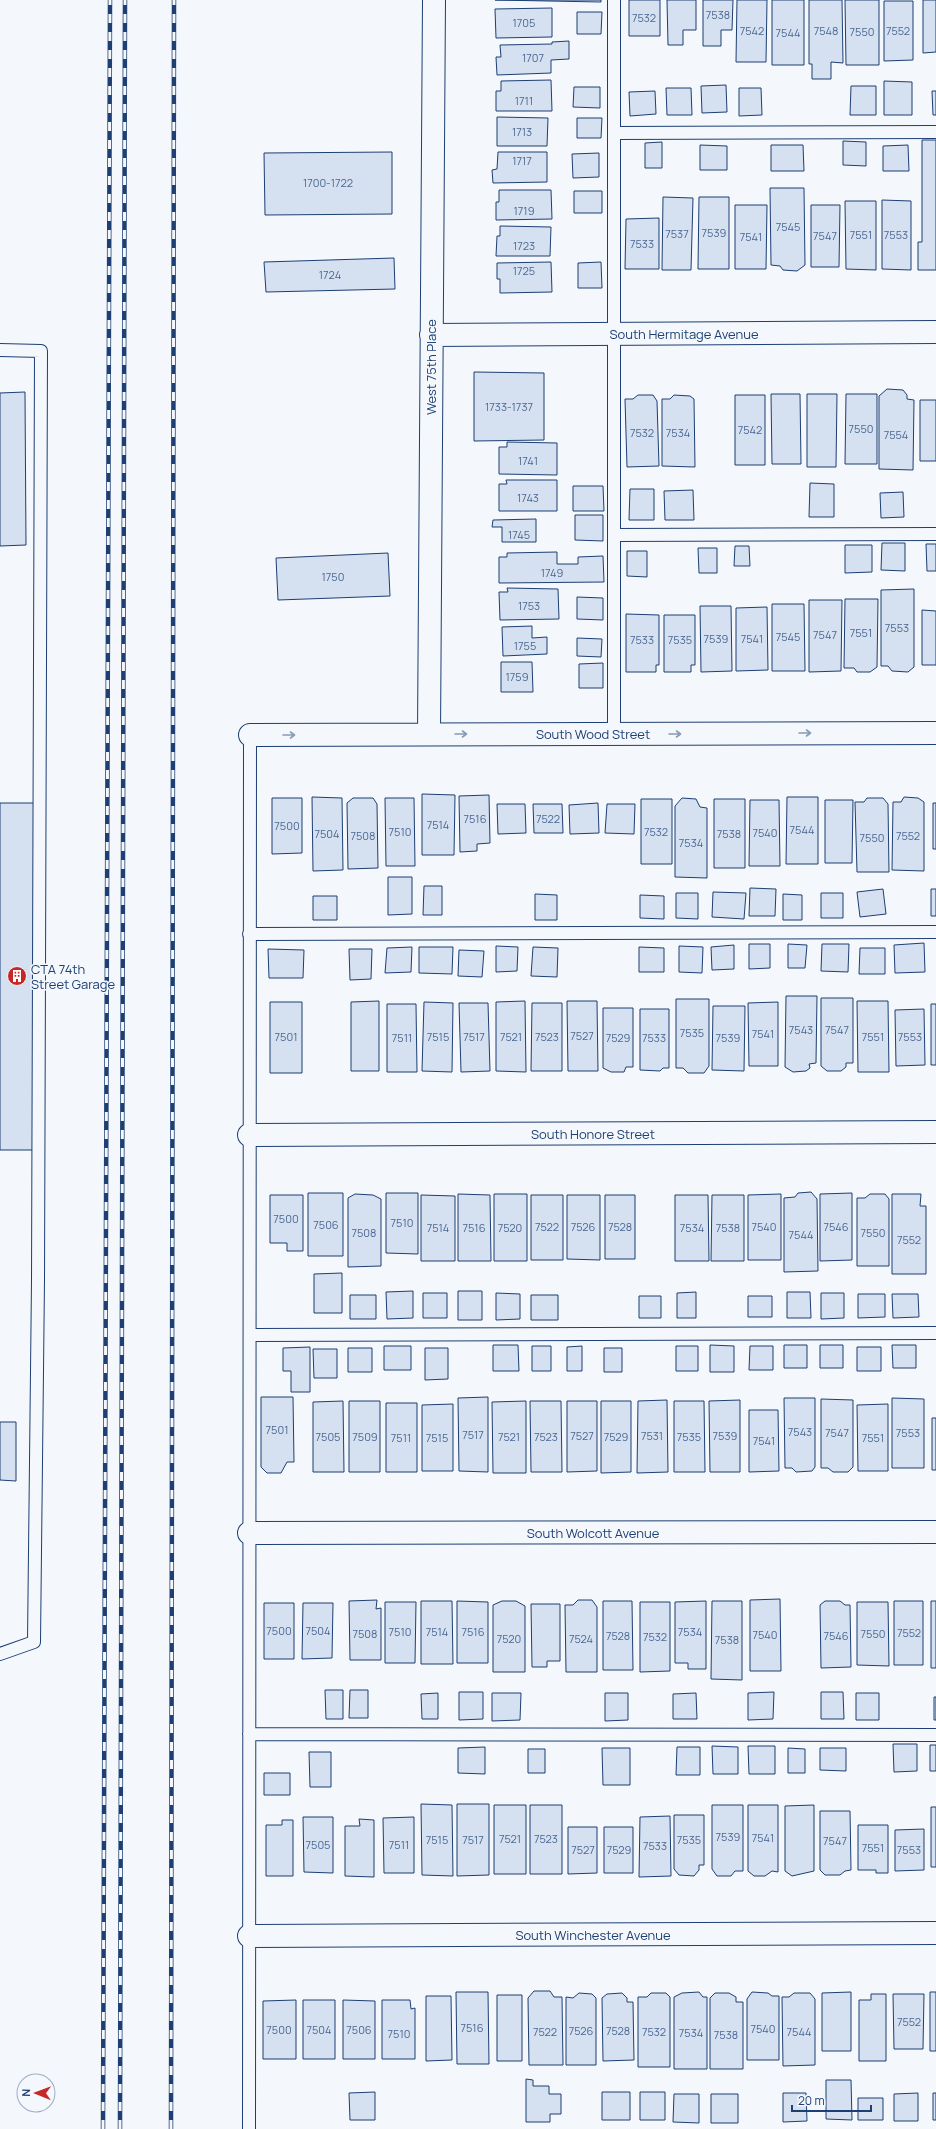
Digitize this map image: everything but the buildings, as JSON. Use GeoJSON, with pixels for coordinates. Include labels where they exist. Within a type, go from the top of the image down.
{"type":"FeatureCollection","features":[{"type":"Feature","properties":{"kind":"street","name":"West 75th Place"},"geometry":{"type":"LineString","coordinates":[[429,734],[434,0]]}},
{"type":"Feature","properties":{"kind":"street","name":"South Hermitage Avenue"},"geometry":{"type":"LineString","coordinates":[[431,335],[936,332]]}},
{"type":"Feature","properties":{"kind":"street","name":"South Wood Street"},"geometry":{"type":"LineString","coordinates":[[250,735],[936,733]]}},
{"type":"Feature","properties":{"kind":"street","name":"South Honore Street"},"geometry":{"type":"LineString","coordinates":[[250,1135],[936,1132]]}},
{"type":"Feature","properties":{"kind":"street","name":"South Wolcott Avenue"},"geometry":{"type":"LineString","coordinates":[[249,1533],[936,1532]]}},
{"type":"Feature","properties":{"kind":"street","name":"South Winchester Avenue"},"geometry":{"type":"LineString","coordinates":[[249,1936],[936,1933]]}},
{"type":"Feature","properties":{"kind":"lane"},"geometry":{"type":"LineString","coordinates":[[614,0],[614,734]]}},
{"type":"Feature","properties":{"kind":"lane"},"geometry":{"type":"LineString","coordinates":[[614,133],[936,132]]}},
{"type":"Feature","properties":{"kind":"lane"},"geometry":{"type":"LineString","coordinates":[[0,350],[41,351],[38,1280],[34,1642],[0,1654]]}},
{"type":"Feature","properties":{"kind":"lane"},"geometry":{"type":"LineString","coordinates":[[614,535],[936,534]]}},
{"type":"Feature","properties":{"kind":"lane"},"geometry":{"type":"LineString","coordinates":[[249,2129],[250,735]]}},
{"type":"Feature","properties":{"kind":"lane"},"geometry":{"type":"LineString","coordinates":[[249,934],[936,932]]}},
{"type":"Feature","properties":{"kind":"lane"},"geometry":{"type":"LineString","coordinates":[[250,1335],[936,1333]]}},
{"type":"Feature","properties":{"kind":"lane"},"geometry":{"type":"LineString","coordinates":[[249,1734],[936,1735]]}},
{"type":"Feature","properties":{"kind":"railway"},"geometry":{"type":"LineString","coordinates":[[103,2129],[110,0]]}},
{"type":"Feature","properties":{"kind":"railway"},"geometry":{"type":"LineString","coordinates":[[120,2129],[125,0]]}},
{"type":"Feature","properties":{"kind":"railway"},"geometry":{"type":"LineString","coordinates":[[171,2129],[174,0]]}},
{"type":"Feature","properties":{"kind":"place","name":"CTA 74th Street Garage"},"geometry":{"type":"Point","coordinates":[17,976]}}]}
